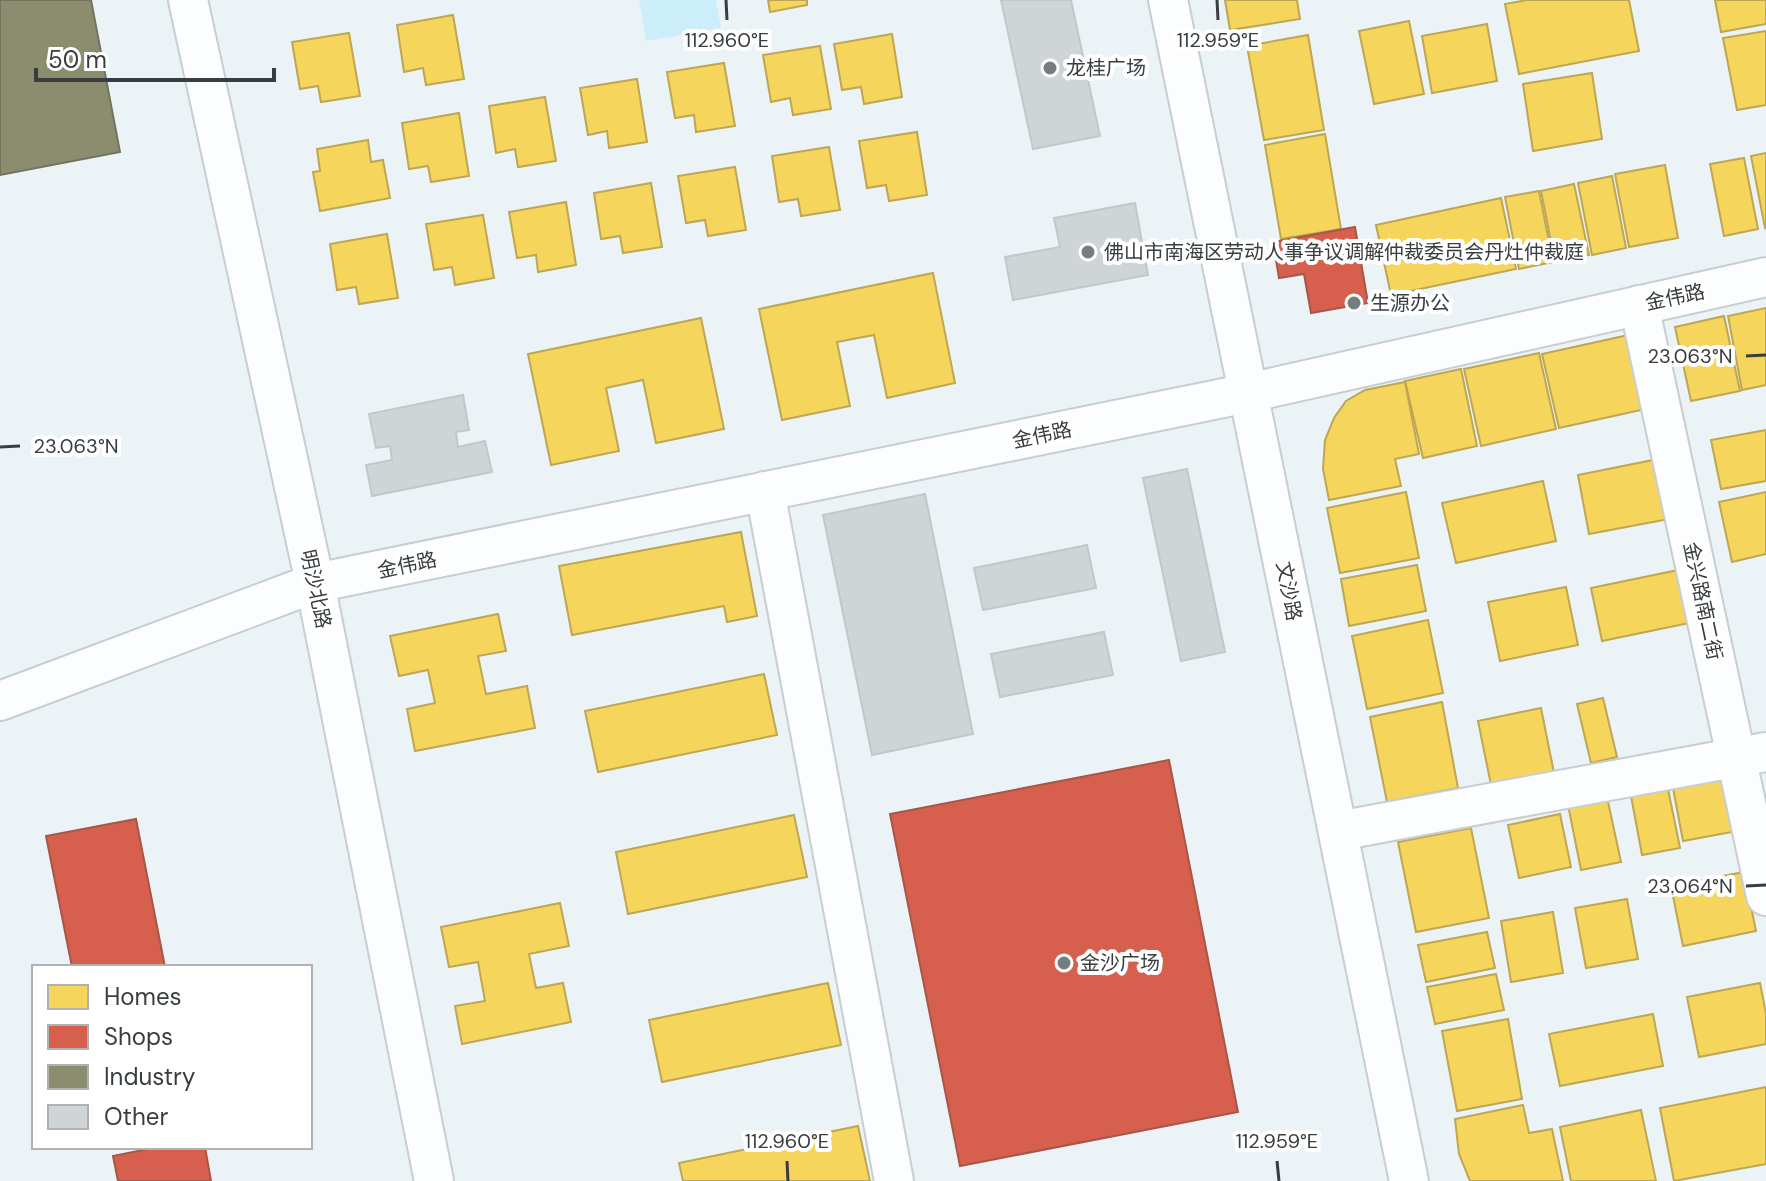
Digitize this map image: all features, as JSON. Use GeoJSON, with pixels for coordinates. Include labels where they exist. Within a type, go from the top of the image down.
{"type":"FeatureCollection","features":[{"type":"Feature","properties":{"kind":"street","name":"明沙北路"},"geometry":{"type":"LineString","coordinates":[[188,0],[315,583],[434,1181]]}},
{"type":"Feature","properties":{"kind":"street","name":"文沙路"},"geometry":{"type":"LineString","coordinates":[[1168,0],[1409,1181]]}},
{"type":"Feature","properties":{"kind":"street","name":"金伟路"},"geometry":{"type":"LineString","coordinates":[[0,701],[315,583],[1248,393],[1766,277]]}},
{"type":"Feature","properties":{"kind":"street","name":"金兴路南二街"},"geometry":{"type":"LineString","coordinates":[[1639,305],[1752,755],[1766,896]]}},
{"type":"Feature","properties":{"kind":"street"},"geometry":{"type":"LineString","coordinates":[[765,491],[894,1181]]}},
{"type":"Feature","properties":{"kind":"street"},"geometry":{"type":"LineString","coordinates":[[1338,831],[1752,755]]}},
{"type":"Feature","properties":{"kind":"shaded area"},"geometry":{"type":"Polygon","coordinates":[[[639,0],[716,0],[721,28],[646,41],[639,0]]]}},
{"type":"Feature","properties":{"kind":"building: Homes"},"geometry":{"type":"Polygon","coordinates":[[[768,0],[807,0],[807,5],[770,12],[768,0]]]}},
{"type":"Feature","properties":{"kind":"building: Homes"},"geometry":{"type":"Polygon","coordinates":[[[1225,0],[1297,0],[1300,19],[1230,30],[1225,0]]]}},
{"type":"Feature","properties":{"kind":"building: Homes"},"geometry":{"type":"Polygon","coordinates":[[[1527,0],[1629,0],[1639,51],[1519,74],[1505,4],[1527,0]]]}},
{"type":"Feature","properties":{"kind":"building: Homes"},"geometry":{"type":"Polygon","coordinates":[[[1715,0],[1766,0],[1766,24],[1721,32],[1715,0]]]}},
{"type":"Feature","properties":{"kind":"building: Homes"},"geometry":{"type":"Polygon","coordinates":[[[453,15],[464,79],[426,85],[423,68],[404,72],[397,25],[453,15]]]}},
{"type":"Feature","properties":{"kind":"building: Homes"},"geometry":{"type":"Polygon","coordinates":[[[1409,21],[1424,94],[1374,104],[1359,31],[1409,21]]]}},
{"type":"Feature","properties":{"kind":"building: Homes"},"geometry":{"type":"Polygon","coordinates":[[[1487,24],[1497,81],[1432,93],[1422,36],[1487,24]]]}},
{"type":"Feature","properties":{"kind":"building: Homes"},"geometry":{"type":"Polygon","coordinates":[[[1766,31],[1766,105],[1737,110],[1723,38],[1766,31]]]}},
{"type":"Feature","properties":{"kind":"building: Homes"},"geometry":{"type":"Polygon","coordinates":[[[349,33],[360,96],[321,102],[318,86],[300,89],[292,42],[349,33]]]}},
{"type":"Feature","properties":{"kind":"building: Homes"},"geometry":{"type":"Polygon","coordinates":[[[892,34],[902,97],[864,104],[861,87],[842,90],[834,44],[892,34]]]}},
{"type":"Feature","properties":{"kind":"building: Homes"},"geometry":{"type":"Polygon","coordinates":[[[1308,35],[1324,130],[1264,140],[1247,46],[1308,35]]]}},
{"type":"Feature","properties":{"kind":"building: Homes"},"geometry":{"type":"Polygon","coordinates":[[[820,46],[831,109],[793,115],[790,98],[771,102],[763,55],[820,46]]]}},
{"type":"Feature","properties":{"kind":"building: Homes"},"geometry":{"type":"Polygon","coordinates":[[[724,63],[735,126],[696,132],[694,115],[675,118],[667,72],[724,63]]]}},
{"type":"Feature","properties":{"kind":"building: Homes"},"geometry":{"type":"Polygon","coordinates":[[[1592,73],[1602,139],[1533,151],[1523,84],[1592,73]]]}},
{"type":"Feature","properties":{"kind":"building: Homes"},"geometry":{"type":"Polygon","coordinates":[[[637,79],[647,142],[609,148],[607,131],[588,135],[580,88],[637,79]]]}},
{"type":"Feature","properties":{"kind":"building: Homes"},"geometry":{"type":"Polygon","coordinates":[[[545,97],[556,161],[518,167],[515,149],[496,153],[489,106],[545,97]]]}},
{"type":"Feature","properties":{"kind":"building: Homes"},"geometry":{"type":"Polygon","coordinates":[[[459,113],[469,176],[431,182],[428,166],[409,169],[402,123],[459,113]]]}},
{"type":"Feature","properties":{"kind":"building: Homes"},"geometry":{"type":"Polygon","coordinates":[[[917,132],[927,195],[889,201],[886,185],[867,188],[859,141],[917,132]]]}},
{"type":"Feature","properties":{"kind":"building: Homes"},"geometry":{"type":"Polygon","coordinates":[[[1325,134],[1341,229],[1281,239],[1265,145],[1325,134]]]}},
{"type":"Feature","properties":{"kind":"building: Homes"},"geometry":{"type":"Polygon","coordinates":[[[368,140],[371,162],[383,160],[390,198],[320,211],[313,172],[320,171],[317,149],[368,140]]]}},
{"type":"Feature","properties":{"kind":"building: Homes"},"geometry":{"type":"Polygon","coordinates":[[[829,147],[840,210],[801,216],[798,199],[779,202],[772,156],[829,147]]]}},
{"type":"Feature","properties":{"kind":"building: Homes"},"geometry":{"type":"Polygon","coordinates":[[[1766,153],[1766,227],[1765,228],[1751,156],[1766,153]]]}},
{"type":"Feature","properties":{"kind":"building: Homes"},"geometry":{"type":"Polygon","coordinates":[[[1744,158],[1758,229],[1724,236],[1710,164],[1744,158]]]}},
{"type":"Feature","properties":{"kind":"building: Homes"},"geometry":{"type":"Polygon","coordinates":[[[1665,165],[1678,238],[1629,247],[1615,174],[1665,165]]]}},
{"type":"Feature","properties":{"kind":"building: Homes"},"geometry":{"type":"Polygon","coordinates":[[[735,167],[746,230],[708,236],[705,220],[686,223],[678,176],[735,167]]]}},
{"type":"Feature","properties":{"kind":"building: Homes"},"geometry":{"type":"Polygon","coordinates":[[[1612,176],[1626,248],[1592,255],[1578,183],[1612,176]]]}},
{"type":"Feature","properties":{"kind":"building: Homes"},"geometry":{"type":"Polygon","coordinates":[[[651,183],[662,247],[623,253],[620,236],[601,239],[594,193],[651,183]]]}},
{"type":"Feature","properties":{"kind":"building: Homes"},"geometry":{"type":"Polygon","coordinates":[[[1574,184],[1589,255],[1555,262],[1541,191],[1574,184]]]}},
{"type":"Feature","properties":{"kind":"building: Homes"},"geometry":{"type":"Polygon","coordinates":[[[1539,191],[1553,262],[1519,269],[1505,197],[1539,191]]]}},
{"type":"Feature","properties":{"kind":"building: Homes"},"geometry":{"type":"Polygon","coordinates":[[[1501,198],[1516,269],[1391,295],[1376,225],[1501,198]]]}},
{"type":"Feature","properties":{"kind":"building: Homes"},"geometry":{"type":"Polygon","coordinates":[[[566,202],[576,265],[538,272],[536,255],[517,258],[509,212],[566,202]]]}},
{"type":"Feature","properties":{"kind":"building: Homes"},"geometry":{"type":"Polygon","coordinates":[[[483,215],[494,278],[455,285],[452,267],[434,270],[426,224],[483,215]]]}},
{"type":"Feature","properties":{"kind":"building: Homes"},"geometry":{"type":"Polygon","coordinates":[[[387,234],[398,298],[359,304],[356,287],[337,290],[330,244],[387,234]]]}},
{"type":"Feature","properties":{"kind":"building: Homes"},"geometry":{"type":"Polygon","coordinates":[[[933,273],[955,383],[887,398],[874,335],[837,342],[850,406],[782,420],[759,309],[933,273]]]}},
{"type":"Feature","properties":{"kind":"building: Homes"},"geometry":{"type":"Polygon","coordinates":[[[1766,308],[1766,385],[1742,390],[1728,316],[1766,308]]]}},
{"type":"Feature","properties":{"kind":"building: Homes"},"geometry":{"type":"Polygon","coordinates":[[[1724,316],[1740,391],[1691,401],[1675,327],[1724,316]]]}},
{"type":"Feature","properties":{"kind":"building: Homes"},"geometry":{"type":"Polygon","coordinates":[[[701,318],[724,429],[656,443],[643,380],[606,388],[619,451],[551,465],[528,354],[701,318]]]}},
{"type":"Feature","properties":{"kind":"building: Homes"},"geometry":{"type":"Polygon","coordinates":[[[1633,334],[1650,408],[1559,428],[1542,354],[1633,334]]]}},
{"type":"Feature","properties":{"kind":"building: Homes"},"geometry":{"type":"Polygon","coordinates":[[[1539,353],[1556,429],[1481,446],[1464,369],[1539,353]]]}},
{"type":"Feature","properties":{"kind":"building: Homes"},"geometry":{"type":"Polygon","coordinates":[[[1461,369],[1477,446],[1423,458],[1405,381],[1461,369]]]}},
{"type":"Feature","properties":{"kind":"building: Homes"},"geometry":{"type":"Polygon","coordinates":[[[1405,382],[1419,454],[1395,459],[1401,486],[1329,500],[1323,469],[1325,440],[1334,418],[1346,401],[1365,390],[1405,382]]]}},
{"type":"Feature","properties":{"kind":"building: Homes"},"geometry":{"type":"Polygon","coordinates":[[[1766,430],[1766,481],[1721,489],[1711,440],[1766,430]]]}},
{"type":"Feature","properties":{"kind":"building: Homes"},"geometry":{"type":"Polygon","coordinates":[[[1658,459],[1669,519],[1589,534],[1578,475],[1658,459]]]}},
{"type":"Feature","properties":{"kind":"building: Homes"},"geometry":{"type":"Polygon","coordinates":[[[1543,481],[1556,541],[1456,563],[1442,503],[1543,481]]]}},
{"type":"Feature","properties":{"kind":"building: Homes"},"geometry":{"type":"Polygon","coordinates":[[[1406,492],[1419,558],[1340,573],[1327,508],[1406,492]]]}},
{"type":"Feature","properties":{"kind":"building: Homes"},"geometry":{"type":"Polygon","coordinates":[[[1766,492],[1766,554],[1732,562],[1719,502],[1766,492]]]}},
{"type":"Feature","properties":{"kind":"building: Homes"},"geometry":{"type":"Polygon","coordinates":[[[741,532],[757,616],[727,622],[724,606],[572,635],[559,566],[741,532]]]}},
{"type":"Feature","properties":{"kind":"building: Homes"},"geometry":{"type":"Polygon","coordinates":[[[1417,565],[1426,611],[1349,626],[1341,579],[1417,565]]]}},
{"type":"Feature","properties":{"kind":"building: Homes"},"geometry":{"type":"Polygon","coordinates":[[[1683,569],[1694,622],[1602,641],[1591,588],[1683,569]]]}},
{"type":"Feature","properties":{"kind":"building: Homes"},"geometry":{"type":"Polygon","coordinates":[[[1566,587],[1578,645],[1500,661],[1488,602],[1566,587]]]}},
{"type":"Feature","properties":{"kind":"building: Homes"},"geometry":{"type":"Polygon","coordinates":[[[498,614],[506,651],[478,656],[486,694],[527,686],[535,728],[415,751],[407,709],[435,703],[428,670],[399,676],[390,636],[498,614]]]}},
{"type":"Feature","properties":{"kind":"building: Homes"},"geometry":{"type":"Polygon","coordinates":[[[1428,620],[1443,693],[1367,709],[1352,636],[1428,620]]]}},
{"type":"Feature","properties":{"kind":"building: Homes"},"geometry":{"type":"Polygon","coordinates":[[[764,674],[777,735],[598,772],[585,711],[764,674]]]}},
{"type":"Feature","properties":{"kind":"building: Homes"},"geometry":{"type":"Polygon","coordinates":[[[1603,698],[1617,757],[1591,763],[1577,704],[1603,698]]]}},
{"type":"Feature","properties":{"kind":"building: Homes"},"geometry":{"type":"Polygon","coordinates":[[[1442,702],[1458,788],[1387,802],[1370,717],[1442,702]]]}},
{"type":"Feature","properties":{"kind":"building: Homes"},"geometry":{"type":"Polygon","coordinates":[[[1541,708],[1554,773],[1491,785],[1478,721],[1541,708]]]}},
{"type":"Feature","properties":{"kind":"building: Homes"},"geometry":{"type":"Polygon","coordinates":[[[1721,779],[1732,832],[1683,841],[1673,788],[1721,779]]]}},
{"type":"Feature","properties":{"kind":"building: Homes"},"geometry":{"type":"Polygon","coordinates":[[[1668,789],[1680,848],[1642,855],[1631,796],[1668,789]]]}},
{"type":"Feature","properties":{"kind":"building: Homes"},"geometry":{"type":"Polygon","coordinates":[[[1607,797],[1621,862],[1581,870],[1568,805],[1607,797]]]}},
{"type":"Feature","properties":{"kind":"building: Homes"},"geometry":{"type":"Polygon","coordinates":[[[1560,814],[1571,867],[1519,878],[1508,825],[1560,814]]]}},
{"type":"Feature","properties":{"kind":"building: Homes"},"geometry":{"type":"Polygon","coordinates":[[[794,815],[807,877],[628,914],[616,852],[794,815]]]}},
{"type":"Feature","properties":{"kind":"building: Homes"},"geometry":{"type":"Polygon","coordinates":[[[1471,828],[1489,918],[1416,932],[1398,842],[1471,828]]]}},
{"type":"Feature","properties":{"kind":"building: Homes"},"geometry":{"type":"Polygon","coordinates":[[[1744,872],[1756,931],[1683,946],[1671,886],[1744,872]]]}},
{"type":"Feature","properties":{"kind":"building: Homes"},"geometry":{"type":"Polygon","coordinates":[[[1627,899],[1638,959],[1586,968],[1575,908],[1627,899]]]}},
{"type":"Feature","properties":{"kind":"building: Homes"},"geometry":{"type":"Polygon","coordinates":[[[560,903],[569,946],[529,954],[536,988],[563,983],[571,1022],[462,1044],[455,1006],[485,1001],[478,962],[449,967],[441,927],[560,903]]]}},
{"type":"Feature","properties":{"kind":"building: Homes"},"geometry":{"type":"Polygon","coordinates":[[[1553,912],[1563,973],[1511,982],[1501,921],[1553,912]]]}},
{"type":"Feature","properties":{"kind":"building: Homes"},"geometry":{"type":"Polygon","coordinates":[[[1487,932],[1495,968],[1426,982],[1418,945],[1487,932]]]}},
{"type":"Feature","properties":{"kind":"building: Homes"},"geometry":{"type":"Polygon","coordinates":[[[1496,974],[1504,1010],[1435,1024],[1427,987],[1496,974]]]}},
{"type":"Feature","properties":{"kind":"building: Homes"},"geometry":{"type":"Polygon","coordinates":[[[828,983],[841,1045],[662,1082],[649,1020],[828,983]]]}},
{"type":"Feature","properties":{"kind":"building: Homes"},"geometry":{"type":"Polygon","coordinates":[[[1760,983],[1766,1013],[1766,1044],[1699,1057],[1687,997],[1760,983]]]}},
{"type":"Feature","properties":{"kind":"building: Homes"},"geometry":{"type":"Polygon","coordinates":[[[1653,1014],[1663,1066],[1560,1086],[1549,1034],[1653,1014]]]}},
{"type":"Feature","properties":{"kind":"building: Homes"},"geometry":{"type":"Polygon","coordinates":[[[1508,1019],[1522,1099],[1457,1111],[1442,1031],[1508,1019]]]}},
{"type":"Feature","properties":{"kind":"building: Homes"},"geometry":{"type":"Polygon","coordinates":[[[1766,1087],[1766,1164],[1674,1181],[1660,1108],[1766,1087]]]}},
{"type":"Feature","properties":{"kind":"building: Homes"},"geometry":{"type":"Polygon","coordinates":[[[1523,1105],[1529,1133],[1552,1129],[1563,1181],[1470,1181],[1459,1154],[1455,1119],[1523,1105]]]}},
{"type":"Feature","properties":{"kind":"building: Homes"},"geometry":{"type":"Polygon","coordinates":[[[1641,1110],[1656,1181],[1571,1181],[1560,1127],[1641,1110]]]}},
{"type":"Feature","properties":{"kind":"building: Homes"},"geometry":{"type":"Polygon","coordinates":[[[858,1126],[870,1181],[683,1181],[679,1163],[858,1126]]]}},
{"type":"Feature","properties":{"kind":"building: Shops"},"geometry":{"type":"Polygon","coordinates":[[[1355,227],[1368,303],[1311,313],[1304,274],[1279,278],[1273,242],[1355,227]]]}},
{"type":"Feature","properties":{"kind":"building: Shops","name":"金沙广场"},"geometry":{"type":"Polygon","coordinates":[[[1169,760],[1238,1112],[960,1166],[890,814],[1169,760]]]}},
{"type":"Feature","properties":{"kind":"building: Shops"},"geometry":{"type":"Polygon","coordinates":[[[136,819],[165,965],[72,965],[46,836],[136,819]]]}},
{"type":"Feature","properties":{"kind":"building: Shops"},"geometry":{"type":"Polygon","coordinates":[[[148,1149],[205,1149],[211,1181],[118,1181],[113,1156],[148,1149]]]}},
{"type":"Feature","properties":{"kind":"building: Industry"},"geometry":{"type":"Polygon","coordinates":[[[0,0],[91,0],[120,152],[0,175],[0,0]]]}},
{"type":"Feature","properties":{"kind":"building: Other","name":"龙桂广场"},"geometry":{"type":"Polygon","coordinates":[[[1001,0],[1071,0],[1100,136],[1033,149],[1001,0]]]}},
{"type":"Feature","properties":{"kind":"building: Other","name":"佛山市南海区劳动人事争议调解仲裁委员会丹灶仲裁庭"},"geometry":{"type":"Polygon","coordinates":[[[1135,203],[1148,275],[1013,300],[1005,257],[1060,247],[1054,218],[1135,203]]]}},
{"type":"Feature","properties":{"kind":"building: Other"},"geometry":{"type":"Polygon","coordinates":[[[463,395],[469,430],[456,432],[458,447],[485,441],[492,472],[372,496],[366,465],[392,460],[390,446],[376,448],[369,414],[463,395]]]}},
{"type":"Feature","properties":{"kind":"building: Other"},"geometry":{"type":"Polygon","coordinates":[[[1187,469],[1225,652],[1181,661],[1143,478],[1187,469]]]}},
{"type":"Feature","properties":{"kind":"building: Other"},"geometry":{"type":"Polygon","coordinates":[[[925,494],[973,734],[872,755],[823,515],[925,494]]]}},
{"type":"Feature","properties":{"kind":"building: Other"},"geometry":{"type":"Polygon","coordinates":[[[1087,545],[1096,588],[983,610],[974,568],[1087,545]]]}},
{"type":"Feature","properties":{"kind":"building: Other"},"geometry":{"type":"Polygon","coordinates":[[[1104,632],[1113,675],[1000,697],[991,654],[1104,632]]]}},
{"type":"Feature","properties":{"kind":"place","name":"龙桂广场"},"geometry":{"type":"Point","coordinates":[1050,68]}},
{"type":"Feature","properties":{"kind":"place","name":"佛山市南海区劳动人事争议调解仲裁委员会丹灶仲裁庭"},"geometry":{"type":"Point","coordinates":[1088,252]}},
{"type":"Feature","properties":{"kind":"place","name":"生源办公"},"geometry":{"type":"Point","coordinates":[1354,303]}},
{"type":"Feature","properties":{"kind":"place","name":"金沙广场"},"geometry":{"type":"Point","coordinates":[1064,963]}}]}
